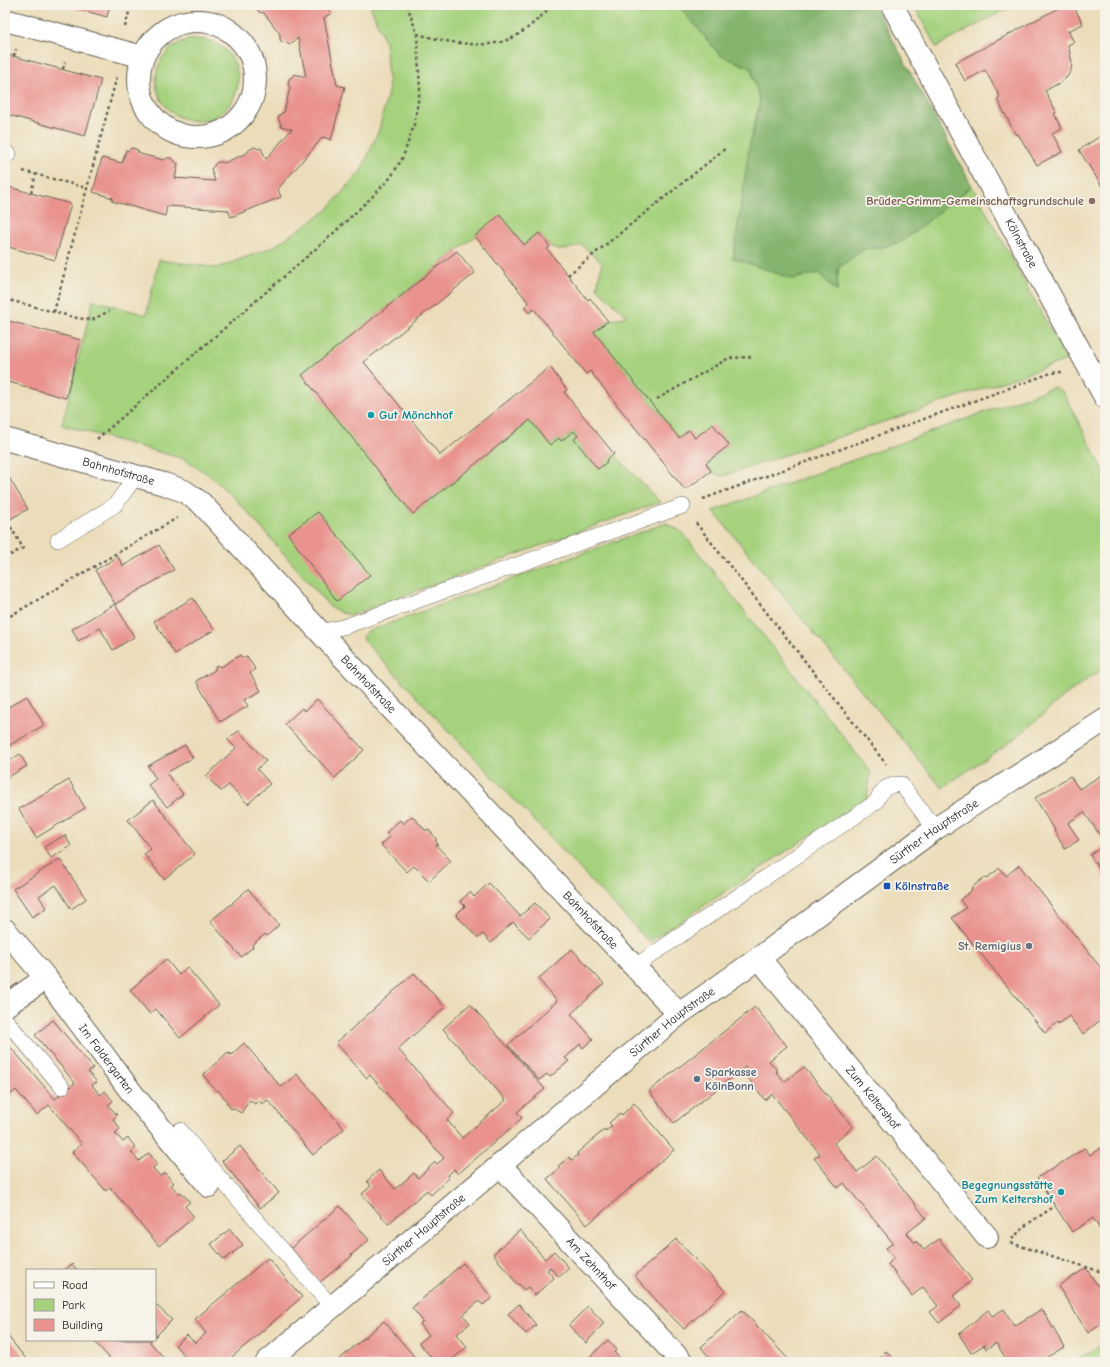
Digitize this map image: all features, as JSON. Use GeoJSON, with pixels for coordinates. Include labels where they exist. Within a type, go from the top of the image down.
{"type":"FeatureCollection","features":[{"type":"Feature","properties":{"kind":"street","name":"Kölnstraße"},"geometry":{"type":"LineString","coordinates":[[892,5],[1105,397]]}},
{"type":"Feature","properties":{"kind":"street"},"geometry":{"type":"LineString","coordinates":[[5,20],[133,55],[152,42],[164,30],[180,23],[197,20],[214,23],[230,30],[243,42],[252,57],[256,73],[255,90],[249,107],[239,121],[224,131],[207,137],[190,137],[172,132],[158,122],[147,108],[140,92],[139,74],[133,55]]}},
{"type":"Feature","properties":{"kind":"street","name":"Bahnhofstraße"},"geometry":{"type":"LineString","coordinates":[[5,439],[164,484],[184,491],[201,503],[319,632],[679,1014]]}},
{"type":"Feature","properties":{"kind":"street","name":"Sürther Hauptstraße"},"geometry":{"type":"LineString","coordinates":[[267,1362],[679,1014],[759,958],[935,829],[1105,720]]}},
{"type":"Feature","properties":{"kind":"street","name":"Im Faldergarten"},"geometry":{"type":"LineString","coordinates":[[5,930],[46,978],[135,1097],[209,1186]]}},
{"type":"Feature","properties":{"kind":"street","name":"Zum Keltershof"},"geometry":{"type":"LineString","coordinates":[[759,958],[987,1237]]}},
{"type":"Feature","properties":{"kind":"street"},"geometry":{"type":"LineString","coordinates":[[5,1006],[46,978]]}},
{"type":"Feature","properties":{"kind":"street","name":"Am Zehnthof"},"geometry":{"type":"LineString","coordinates":[[500,1165],[682,1362]]}},
{"type":"Feature","properties":{"kind":"lane"},"geometry":{"type":"LineString","coordinates":[[58,540],[115,505],[136,476]]}},
{"type":"Feature","properties":{"kind":"lane"},"geometry":{"type":"LineString","coordinates":[[319,632],[343,627],[683,506]]}},
{"type":"Feature","properties":{"kind":"lane"},"geometry":{"type":"LineString","coordinates":[[634,967],[876,802],[884,788],[891,784],[901,784],[935,829]]}},
{"type":"Feature","properties":{"kind":"lane"},"geometry":{"type":"LineString","coordinates":[[5,1019],[62,1087]]}},
{"type":"Feature","properties":{"kind":"lane"},"geometry":{"type":"LineString","coordinates":[[180,1130],[332,1307]]}},
{"type":"Feature","properties":{"kind":"path"},"geometry":{"type":"LineString","coordinates":[[74,459],[326,240],[391,177],[403,157],[414,125],[420,90],[417,34],[407,5]]}},
{"type":"Feature","properties":{"kind":"path"},"geometry":{"type":"LineString","coordinates":[[417,34],[445,42],[480,44],[505,41],[526,30],[553,5]]}},
{"type":"Feature","properties":{"kind":"path"},"geometry":{"type":"LineString","coordinates":[[54,312],[87,188],[133,55]]}},
{"type":"Feature","properties":{"kind":"path"},"geometry":{"type":"LineString","coordinates":[[568,275],[726,148]]}},
{"type":"Feature","properties":{"kind":"path"},"geometry":{"type":"LineString","coordinates":[[20,170],[87,188]]}},
{"type":"Feature","properties":{"kind":"path"},"geometry":{"type":"LineString","coordinates":[[31,193],[36,174]]}},
{"type":"Feature","properties":{"kind":"path"},"geometry":{"type":"LineString","coordinates":[[5,299],[92,320],[109,311]]}},
{"type":"Feature","properties":{"kind":"path"},"geometry":{"type":"LineString","coordinates":[[657,398],[729,358],[751,357]]}},
{"type":"Feature","properties":{"kind":"path"},"geometry":{"type":"LineString","coordinates":[[901,784],[683,506],[1051,373],[1089,368]]}},
{"type":"Feature","properties":{"kind":"path"},"geometry":{"type":"LineString","coordinates":[[5,619],[178,517],[174,514]]}},
{"type":"Feature","properties":{"kind":"path"},"geometry":{"type":"LineString","coordinates":[[5,558],[23,548],[8,521]]}},
{"type":"Feature","properties":{"kind":"path"},"geometry":{"type":"LineString","coordinates":[[1055,1206],[1026,1226],[1009,1243],[1105,1274]]}},
{"type":"Feature","properties":{"kind":"green space"},"geometry":{"type":"Polygon","coordinates":[[[370,5],[678,5],[720,55],[751,68],[760,102],[750,143],[793,279],[819,273],[837,291],[838,268],[864,249],[883,247],[903,241],[972,186],[1067,360],[723,476],[717,475],[706,463],[729,445],[713,425],[695,438],[679,438],[594,332],[608,321],[627,316],[597,288],[602,263],[582,245],[557,250],[549,245],[539,233],[524,245],[500,216],[303,375],[413,514],[530,420],[550,445],[559,438],[562,441],[574,431],[578,436],[574,439],[598,469],[614,454],[660,502],[351,615],[342,613],[330,607],[252,517],[208,474],[184,459],[62,425],[93,300],[146,315],[159,260],[217,268],[273,247],[326,211],[361,171],[379,130],[389,88],[385,42],[370,5]]]}},
{"type":"Feature","properties":{"kind":"green space"},"geometry":{"type":"Polygon","coordinates":[[[678,5],[874,5],[972,186],[903,241],[883,247],[864,249],[838,268],[837,292],[819,273],[793,279],[733,258],[750,143],[760,102],[751,68],[720,55],[678,5]]]}},
{"type":"Feature","properties":{"kind":"green space"},"geometry":{"type":"Polygon","coordinates":[[[914,5],[1014,5],[936,47],[914,5]]]}},
{"type":"Feature","properties":{"kind":"green space"},"geometry":{"type":"Polygon","coordinates":[[[189,39],[205,39],[220,46],[231,57],[238,72],[238,88],[235,96],[226,109],[213,118],[205,121],[189,121],[174,114],[163,103],[156,88],[156,72],[163,57],[174,46],[189,39]]]}},
{"type":"Feature","properties":{"kind":"green space"},"geometry":{"type":"Polygon","coordinates":[[[1054,387],[1063,392],[1105,473],[1105,667],[1065,695],[1016,738],[942,788],[713,511],[1054,387]]]}},
{"type":"Feature","properties":{"kind":"green space"},"geometry":{"type":"Polygon","coordinates":[[[666,523],[682,532],[871,772],[867,798],[649,942],[365,642],[363,637],[366,632],[666,523]]]}},
{"type":"Feature","properties":{"kind":"green space"},"geometry":{"type":"Polygon","coordinates":[[[1105,1342],[1105,1362],[1073,1362],[1076,1361],[1105,1342]]]}},
{"type":"Feature","properties":{"kind":"building"},"geometry":{"type":"Polygon","coordinates":[[[64,5],[110,5],[107,17],[64,5]]]}},
{"type":"Feature","properties":{"kind":"building"},"geometry":{"type":"Polygon","coordinates":[[[257,5],[325,5],[331,13],[324,18],[337,85],[345,87],[331,140],[323,137],[278,189],[281,197],[231,217],[228,210],[167,206],[165,216],[112,201],[113,198],[93,192],[102,158],[122,163],[126,150],[128,151],[131,148],[136,149],[140,154],[164,160],[171,158],[178,164],[175,178],[215,181],[211,169],[217,162],[224,163],[247,153],[254,147],[259,149],[261,148],[266,159],[292,129],[280,126],[281,124],[278,118],[280,114],[284,112],[290,88],[288,84],[289,79],[294,74],[306,77],[298,38],[289,45],[282,42],[280,40],[280,34],[264,13],[259,12],[257,5]]]}},
{"type":"Feature","properties":{"kind":"building"},"geometry":{"type":"Polygon","coordinates":[[[1064,5],[1073,5],[1083,24],[1068,31],[1074,42],[1068,45],[1072,62],[1071,71],[1066,78],[1045,91],[1057,113],[1055,114],[1062,128],[1052,133],[1062,152],[1037,165],[1018,134],[1016,135],[997,99],[1000,97],[985,70],[965,81],[955,63],[1064,5]]]}},
{"type":"Feature","properties":{"kind":"building"},"geometry":{"type":"Polygon","coordinates":[[[5,54],[101,80],[85,136],[5,114],[5,54]]]}},
{"type":"Feature","properties":{"kind":"building"},"geometry":{"type":"Polygon","coordinates":[[[1105,133],[1105,191],[1079,150],[1105,133]]]}},
{"type":"Feature","properties":{"kind":"building"},"geometry":{"type":"Polygon","coordinates":[[[5,186],[71,204],[55,260],[5,246],[5,186]]]}},
{"type":"Feature","properties":{"kind":"building"},"geometry":{"type":"Polygon","coordinates":[[[500,215],[524,245],[539,233],[550,247],[547,249],[588,300],[590,298],[608,321],[594,332],[679,438],[689,430],[695,438],[713,424],[729,445],[706,463],[711,471],[685,490],[590,371],[586,374],[534,309],[529,313],[524,307],[529,303],[475,236],[500,215]]]}},
{"type":"Feature","properties":{"kind":"building"},"geometry":{"type":"Polygon","coordinates":[[[457,251],[475,273],[364,362],[440,455],[550,367],[567,390],[564,392],[614,454],[598,469],[574,439],[578,436],[574,431],[561,441],[559,438],[550,445],[530,420],[413,514],[302,375],[457,251]]]}},
{"type":"Feature","properties":{"kind":"building"},"geometry":{"type":"Polygon","coordinates":[[[5,320],[81,340],[66,398],[5,381],[5,320]]]}},
{"type":"Feature","properties":{"kind":"building"},"geometry":{"type":"Polygon","coordinates":[[[5,471],[28,509],[5,522],[5,471]]]}},
{"type":"Feature","properties":{"kind":"building"},"geometry":{"type":"Polygon","coordinates":[[[318,512],[370,575],[337,601],[288,534],[318,512]]]}},
{"type":"Feature","properties":{"kind":"building"},"geometry":{"type":"Polygon","coordinates":[[[159,545],[174,570],[115,604],[95,570],[118,557],[123,566],[159,545]]]}},
{"type":"Feature","properties":{"kind":"building"},"geometry":{"type":"Polygon","coordinates":[[[193,598],[214,630],[175,654],[154,621],[193,598]]]}},
{"type":"Feature","properties":{"kind":"building"},"geometry":{"type":"Polygon","coordinates":[[[115,604],[134,637],[113,650],[100,628],[78,641],[72,629],[115,604]]]}},
{"type":"Feature","properties":{"kind":"building"},"geometry":{"type":"Polygon","coordinates":[[[240,655],[242,658],[247,656],[255,669],[250,673],[261,691],[244,700],[248,706],[220,722],[196,681],[215,670],[216,665],[221,667],[240,655]]]}},
{"type":"Feature","properties":{"kind":"building"},"geometry":{"type":"Polygon","coordinates":[[[27,696],[44,725],[5,748],[5,709],[27,696]]]}},
{"type":"Feature","properties":{"kind":"building"},"geometry":{"type":"Polygon","coordinates":[[[317,699],[364,750],[335,778],[285,724],[302,708],[305,711],[317,699]]]}},
{"type":"Feature","properties":{"kind":"building"},"geometry":{"type":"Polygon","coordinates":[[[239,731],[266,761],[257,769],[270,784],[248,804],[229,785],[221,791],[206,776],[236,748],[227,739],[239,731]]]}},
{"type":"Feature","properties":{"kind":"building"},"geometry":{"type":"Polygon","coordinates":[[[185,745],[193,758],[166,773],[183,794],[167,807],[148,785],[156,779],[148,766],[185,745]]]}},
{"type":"Feature","properties":{"kind":"building"},"geometry":{"type":"Polygon","coordinates":[[[20,754],[27,766],[5,779],[5,764],[20,754]]]}},
{"type":"Feature","properties":{"kind":"building"},"geometry":{"type":"Polygon","coordinates":[[[1105,773],[1105,836],[1102,838],[1084,812],[1068,823],[1079,840],[1065,849],[1035,798],[1070,776],[1079,789],[1105,773]]]}},
{"type":"Feature","properties":{"kind":"building"},"geometry":{"type":"Polygon","coordinates":[[[69,780],[85,808],[36,838],[19,809],[69,780]]]}},
{"type":"Feature","properties":{"kind":"building"},"geometry":{"type":"Polygon","coordinates":[[[153,800],[195,854],[164,879],[144,854],[151,849],[128,820],[153,800]]]}},
{"type":"Feature","properties":{"kind":"building"},"geometry":{"type":"Polygon","coordinates":[[[412,816],[425,830],[429,830],[436,838],[436,842],[438,844],[436,845],[451,861],[429,881],[414,866],[407,872],[381,845],[390,837],[386,833],[400,820],[403,824],[412,816]]]}},
{"type":"Feature","properties":{"kind":"building"},"geometry":{"type":"Polygon","coordinates":[[[65,835],[71,846],[51,858],[44,847],[65,835]]]}},
{"type":"Feature","properties":{"kind":"building"},"geometry":{"type":"Polygon","coordinates":[[[1105,845],[1105,878],[1090,855],[1105,845]]]}},
{"type":"Feature","properties":{"kind":"building"},"geometry":{"type":"Polygon","coordinates":[[[5,859],[10,867],[5,870],[5,859]]]}},
{"type":"Feature","properties":{"kind":"building"},"geometry":{"type":"Polygon","coordinates":[[[60,859],[86,899],[71,909],[56,885],[39,896],[46,908],[32,917],[13,889],[60,859]]]}},
{"type":"Feature","properties":{"kind":"building","name":"St. Remigius"},"geometry":{"type":"Polygon","coordinates":[[[1019,865],[1105,973],[1105,1015],[1083,1034],[1069,1016],[1059,1024],[1058,1022],[1045,1033],[952,918],[966,908],[960,900],[972,890],[971,888],[1000,868],[1006,876],[1019,865]]]}},
{"type":"Feature","properties":{"kind":"building"},"geometry":{"type":"Polygon","coordinates":[[[489,883],[520,916],[535,903],[550,919],[529,938],[513,922],[491,943],[483,934],[478,938],[456,915],[465,906],[460,901],[470,892],[474,897],[489,883]]]}},
{"type":"Feature","properties":{"kind":"building"},"geometry":{"type":"Polygon","coordinates":[[[248,889],[279,925],[267,936],[265,934],[241,957],[210,921],[248,889]]]}},
{"type":"Feature","properties":{"kind":"building"},"geometry":{"type":"Polygon","coordinates":[[[572,949],[604,984],[571,1014],[593,1039],[583,1048],[580,1044],[565,1058],[569,1061],[550,1077],[547,1074],[539,1080],[508,1045],[557,1001],[538,979],[572,949]]]}},
{"type":"Feature","properties":{"kind":"building"},"geometry":{"type":"Polygon","coordinates":[[[166,959],[179,975],[187,967],[219,1005],[180,1038],[156,1009],[150,1014],[130,990],[166,959]]]}},
{"type":"Feature","properties":{"kind":"building"},"geometry":{"type":"Polygon","coordinates":[[[414,973],[445,1007],[398,1049],[454,1113],[447,1120],[462,1138],[506,1100],[443,1029],[470,1004],[545,1089],[517,1112],[522,1118],[458,1174],[454,1169],[447,1176],[449,1178],[431,1195],[427,1190],[388,1224],[362,1194],[371,1186],[367,1181],[379,1170],[395,1189],[414,1173],[418,1178],[435,1162],[437,1164],[444,1158],[370,1075],[367,1078],[336,1043],[414,973]]]}},
{"type":"Feature","properties":{"kind":"building"},"geometry":{"type":"Polygon","coordinates":[[[755,1007],[787,1046],[769,1061],[778,1071],[776,1072],[784,1082],[804,1067],[853,1127],[834,1143],[857,1172],[877,1156],[926,1218],[907,1233],[915,1243],[916,1241],[924,1250],[939,1239],[972,1280],[953,1296],[961,1306],[939,1323],[930,1312],[938,1306],[923,1287],[912,1296],[888,1264],[894,1258],[886,1248],[893,1243],[844,1183],[838,1188],[814,1158],[820,1154],[772,1094],[765,1100],[748,1078],[751,1075],[745,1067],[674,1123],[649,1091],[755,1007]]]}},
{"type":"Feature","properties":{"kind":"building"},"geometry":{"type":"Polygon","coordinates":[[[53,1020],[93,1068],[88,1072],[97,1082],[92,1085],[100,1095],[105,1091],[113,1101],[108,1105],[117,1115],[113,1119],[120,1129],[115,1133],[123,1142],[128,1138],[136,1148],[131,1152],[139,1161],[149,1153],[157,1164],[153,1168],[160,1176],[165,1173],[174,1183],[171,1185],[179,1194],[181,1192],[190,1202],[185,1206],[194,1217],[159,1246],[110,1187],[106,1191],[72,1152],[82,1144],[49,1105],[37,1115],[16,1090],[5,1099],[5,1045],[7,1043],[55,1099],[75,1083],[35,1035],[53,1020]]]}},
{"type":"Feature","properties":{"kind":"building"},"geometry":{"type":"Polygon","coordinates":[[[244,1043],[281,1087],[297,1074],[344,1129],[313,1155],[268,1100],[262,1104],[259,1100],[255,1104],[250,1100],[241,1113],[233,1108],[231,1109],[226,1102],[227,1101],[218,1090],[216,1091],[203,1075],[228,1052],[231,1055],[244,1043]]]}},
{"type":"Feature","properties":{"kind":"building"},"geometry":{"type":"Polygon","coordinates":[[[634,1103],[674,1150],[587,1225],[547,1179],[560,1168],[558,1166],[569,1157],[572,1160],[578,1155],[577,1153],[605,1129],[606,1131],[612,1126],[609,1123],[620,1113],[622,1115],[634,1103]]]}},
{"type":"Feature","properties":{"kind":"building"},"geometry":{"type":"Polygon","coordinates":[[[1105,1145],[1105,1237],[1093,1218],[1072,1232],[1037,1178],[1085,1148],[1090,1155],[1105,1145]]]}},
{"type":"Feature","properties":{"kind":"building"},"geometry":{"type":"Polygon","coordinates":[[[240,1146],[279,1193],[260,1208],[222,1161],[240,1146]]]}},
{"type":"Feature","properties":{"kind":"building"},"geometry":{"type":"Polygon","coordinates":[[[340,1206],[369,1240],[320,1282],[291,1248],[340,1206]]]}},
{"type":"Feature","properties":{"kind":"building"},"geometry":{"type":"Polygon","coordinates":[[[230,1229],[243,1245],[224,1260],[211,1244],[230,1229]]]}},
{"type":"Feature","properties":{"kind":"building"},"geometry":{"type":"Polygon","coordinates":[[[520,1230],[545,1259],[554,1251],[569,1268],[559,1277],[550,1267],[547,1270],[554,1278],[535,1295],[528,1287],[524,1290],[519,1284],[518,1285],[493,1254],[520,1230]]]}},
{"type":"Feature","properties":{"kind":"building"},"geometry":{"type":"Polygon","coordinates":[[[676,1239],[725,1291],[684,1329],[672,1318],[635,1276],[676,1239]]]}},
{"type":"Feature","properties":{"kind":"building"},"geometry":{"type":"Polygon","coordinates":[[[268,1258],[302,1297],[226,1362],[190,1362],[175,1345],[187,1335],[195,1343],[205,1334],[206,1333],[195,1319],[268,1258]]]}},
{"type":"Feature","properties":{"kind":"building"},"geometry":{"type":"Polygon","coordinates":[[[463,1263],[492,1298],[483,1305],[479,1301],[463,1315],[470,1323],[457,1334],[467,1347],[449,1362],[435,1362],[419,1343],[429,1335],[420,1324],[423,1321],[412,1308],[463,1263]]]}},
{"type":"Feature","properties":{"kind":"building"},"geometry":{"type":"Polygon","coordinates":[[[72,1264],[76,1269],[66,1269],[72,1264]]]}},
{"type":"Feature","properties":{"kind":"building"},"geometry":{"type":"Polygon","coordinates":[[[1086,1268],[1100,1289],[1105,1286],[1105,1322],[1088,1333],[1058,1286],[1086,1268]]]}},
{"type":"Feature","properties":{"kind":"building"},"geometry":{"type":"Polygon","coordinates":[[[519,1304],[536,1325],[526,1334],[508,1314],[519,1304]]]}},
{"type":"Feature","properties":{"kind":"building"},"geometry":{"type":"Polygon","coordinates":[[[156,1305],[172,1320],[156,1336],[156,1305]]]}},
{"type":"Feature","properties":{"kind":"building"},"geometry":{"type":"Polygon","coordinates":[[[588,1306],[604,1323],[586,1343],[569,1325],[588,1306]]]}},
{"type":"Feature","properties":{"kind":"building"},"geometry":{"type":"Polygon","coordinates":[[[1004,1309],[1014,1326],[1042,1309],[1064,1347],[1039,1362],[1008,1362],[996,1343],[986,1349],[984,1345],[971,1353],[959,1334],[988,1310],[992,1316],[1004,1309]]]}},
{"type":"Feature","properties":{"kind":"building"},"geometry":{"type":"Polygon","coordinates":[[[742,1310],[791,1362],[713,1362],[701,1347],[742,1310]]]}},
{"type":"Feature","properties":{"kind":"building"},"geometry":{"type":"Polygon","coordinates":[[[384,1321],[418,1361],[417,1362],[336,1362],[384,1321]]]}},
{"type":"Feature","properties":{"kind":"building"},"geometry":{"type":"Polygon","coordinates":[[[7,1335],[29,1362],[5,1362],[5,1337],[7,1335]]]}},
{"type":"Feature","properties":{"kind":"building"},"geometry":{"type":"Polygon","coordinates":[[[608,1340],[617,1350],[614,1352],[623,1362],[584,1362],[608,1340]]]}},
{"type":"Feature","properties":{"kind":"building"},"geometry":{"type":"Polygon","coordinates":[[[94,1341],[151,1341],[150,1342],[164,1358],[159,1362],[113,1362],[94,1341]]]}},
{"type":"Feature","properties":{"kind":"building"},"geometry":{"type":"Polygon","coordinates":[[[886,1351],[896,1362],[881,1362],[878,1359],[886,1351]]]}},
{"type":"Feature","properties":{"kind":"place","name":"Brüder-Grimm-Gemeinschaftsgrundschule"},"geometry":{"type":"Point","coordinates":[1092,201]}},
{"type":"Feature","properties":{"kind":"place","name":"Gut Mönchhof"},"geometry":{"type":"Point","coordinates":[371,415]}},
{"type":"Feature","properties":{"kind":"place","name":"Kölnstraße"},"geometry":{"type":"Point","coordinates":[887,886]}},
{"type":"Feature","properties":{"kind":"place","name":"St. Remigius"},"geometry":{"type":"Point","coordinates":[1029,946]}},
{"type":"Feature","properties":{"kind":"place","name":"Sparkasse KölnBonn"},"geometry":{"type":"Point","coordinates":[697,1079]}},
{"type":"Feature","properties":{"kind":"place","name":"Begegnungsstätte Zum Keltershof"},"geometry":{"type":"Point","coordinates":[1061,1192]}}]}
